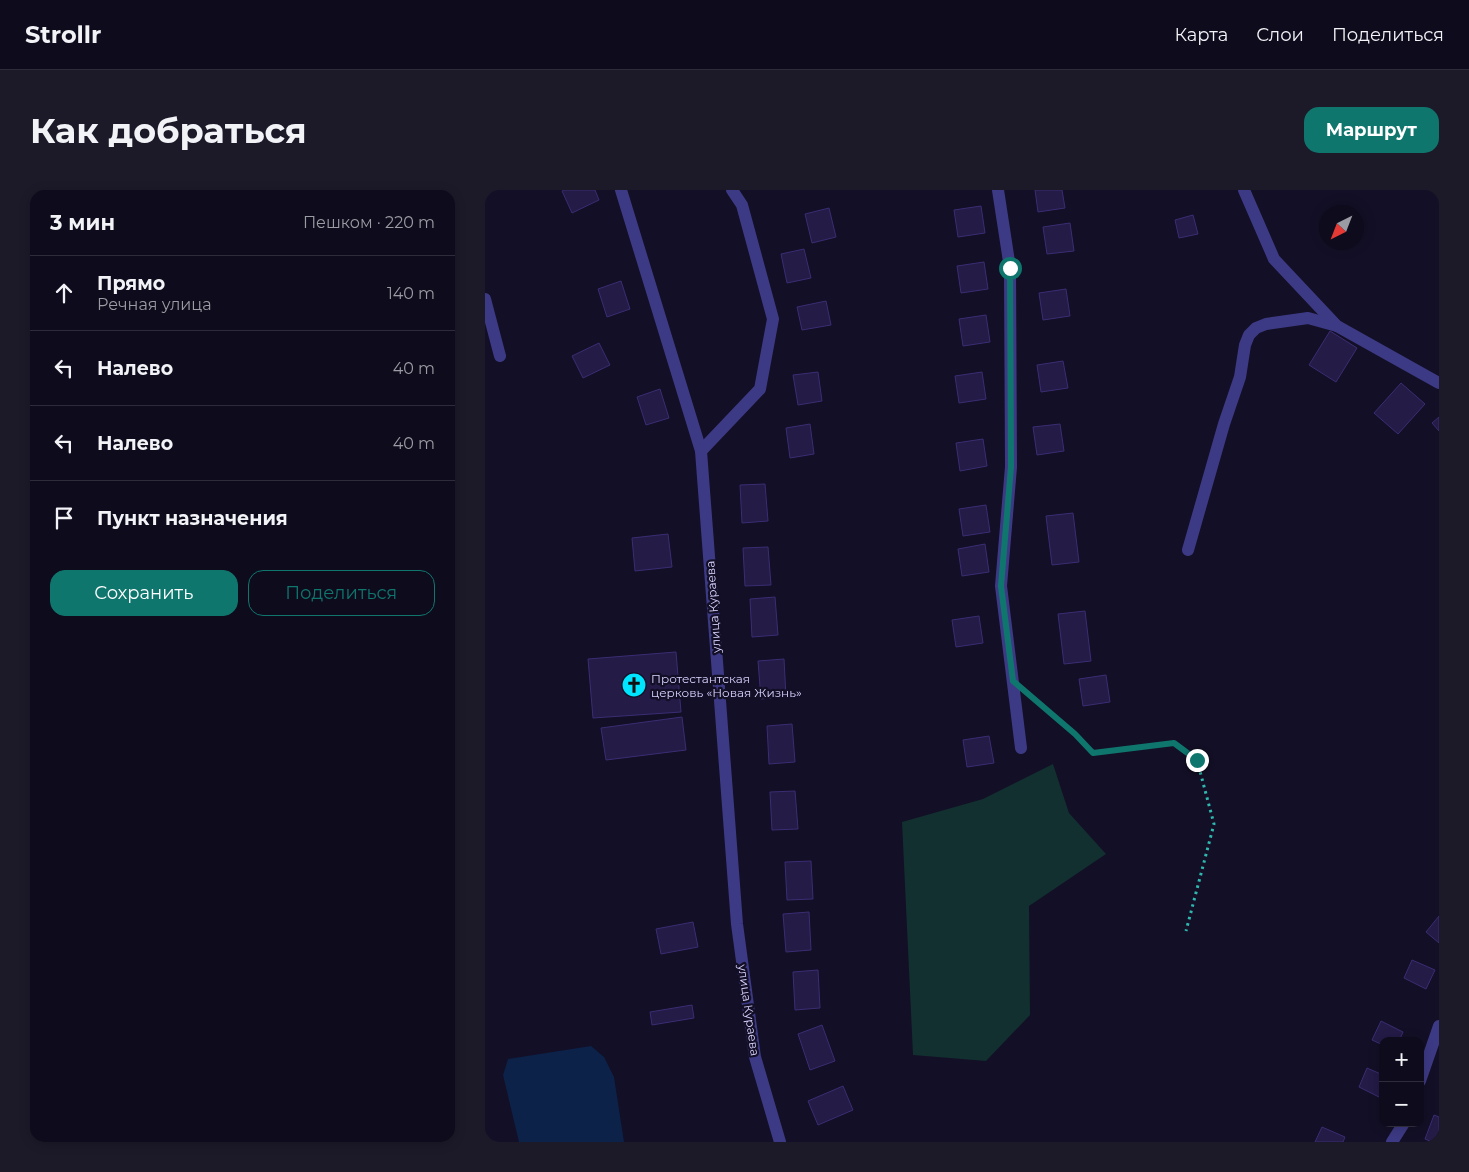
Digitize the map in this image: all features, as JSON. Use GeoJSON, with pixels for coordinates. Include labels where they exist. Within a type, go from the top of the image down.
{"type":"FeatureCollection","features":[{"type":"Feature","properties":{"kind":"street","name":"улица Кураева"},"geometry":{"type":"LineString","coordinates":[[621,190],[701,451],[737,924],[755,1057],[780,1142]]}},
{"type":"Feature","properties":{"kind":"street"},"geometry":{"type":"LineString","coordinates":[[701,451],[761,389],[773,318],[742,205],[732,190]]}},
{"type":"Feature","properties":{"kind":"street"},"geometry":{"type":"LineString","coordinates":[[998,190],[1010,268],[1011,467],[1001,586],[1021,748]]}},
{"type":"Feature","properties":{"kind":"street"},"geometry":{"type":"LineString","coordinates":[[1244,190],[1274,259],[1337,326]]}},
{"type":"Feature","properties":{"kind":"street"},"geometry":{"type":"LineString","coordinates":[[485,299],[500,356]]}},
{"type":"Feature","properties":{"kind":"street"},"geometry":{"type":"LineString","coordinates":[[1187,550],[1224,424],[1240,377],[1245,345],[1249,335],[1257,328],[1266,324],[1308,318],[1337,326],[1439,383]]}},
{"type":"Feature","properties":{"kind":"street"},"geometry":{"type":"LineString","coordinates":[[1424,1069],[1439,1026]]}},
{"type":"Feature","properties":{"kind":"street"},"geometry":{"type":"LineString","coordinates":[[1393,1142],[1402,1127]]}},
{"type":"Feature","properties":{"kind":"path"},"geometry":{"type":"LineString","coordinates":[[1013,681],[1075,734],[1093,753],[1174,743],[1197,760],[1214,824],[1186,931]]}},
{"type":"Feature","properties":{"kind":"green space"},"geometry":{"type":"Polygon","coordinates":[[[1053,764],[1069,813],[1106,854],[1029,906],[1030,1015],[986,1061],[913,1055],[902,822],[983,799],[1053,764]]]}},
{"type":"Feature","properties":{"kind":"water"},"geometry":{"type":"Polygon","coordinates":[[[591,1046],[604,1057],[614,1077],[624,1142],[519,1142],[503,1075],[508,1059],[591,1046]]]}},
{"type":"Feature","properties":{"kind":"building"},"geometry":{"type":"Polygon","coordinates":[[[595,190],[599,200],[572,213],[562,191],[595,190]]]}},
{"type":"Feature","properties":{"kind":"building"},"geometry":{"type":"Polygon","coordinates":[[[1035,190],[1062,190],[1065,208],[1038,212],[1035,190]]]}},
{"type":"Feature","properties":{"kind":"building"},"geometry":{"type":"Polygon","coordinates":[[[981,206],[985,233],[958,237],[954,210],[981,206]]]}},
{"type":"Feature","properties":{"kind":"building"},"geometry":{"type":"Polygon","coordinates":[[[829,208],[836,237],[812,243],[805,214],[829,208]]]}},
{"type":"Feature","properties":{"kind":"building"},"geometry":{"type":"Polygon","coordinates":[[[1193,215],[1198,234],[1179,238],[1175,220],[1193,215]]]}},
{"type":"Feature","properties":{"kind":"building"},"geometry":{"type":"Polygon","coordinates":[[[1070,223],[1074,251],[1047,254],[1043,227],[1070,223]]]}},
{"type":"Feature","properties":{"kind":"building"},"geometry":{"type":"Polygon","coordinates":[[[804,249],[811,278],[787,283],[781,254],[804,249]]]}},
{"type":"Feature","properties":{"kind":"building"},"geometry":{"type":"Polygon","coordinates":[[[984,262],[988,289],[961,293],[957,266],[984,262]]]}},
{"type":"Feature","properties":{"kind":"building"},"geometry":{"type":"Polygon","coordinates":[[[621,281],[630,309],[607,317],[598,289],[621,281]]]}},
{"type":"Feature","properties":{"kind":"building"},"geometry":{"type":"Polygon","coordinates":[[[1066,289],[1070,316],[1043,320],[1039,293],[1066,289]]]}},
{"type":"Feature","properties":{"kind":"building"},"geometry":{"type":"Polygon","coordinates":[[[826,301],[831,325],[802,330],[797,307],[826,301]]]}},
{"type":"Feature","properties":{"kind":"building"},"geometry":{"type":"Polygon","coordinates":[[[986,315],[990,342],[963,346],[959,319],[986,315]]]}},
{"type":"Feature","properties":{"kind":"building"},"geometry":{"type":"Polygon","coordinates":[[[1330,331],[1357,348],[1336,382],[1309,365],[1330,331]]]}},
{"type":"Feature","properties":{"kind":"building"},"geometry":{"type":"Polygon","coordinates":[[[599,343],[610,365],[583,378],[572,356],[599,343]]]}},
{"type":"Feature","properties":{"kind":"building"},"geometry":{"type":"Polygon","coordinates":[[[1063,361],[1068,388],[1041,392],[1037,365],[1063,361]]]}},
{"type":"Feature","properties":{"kind":"building"},"geometry":{"type":"Polygon","coordinates":[[[818,372],[822,401],[798,405],[793,375],[818,372]]]}},
{"type":"Feature","properties":{"kind":"building"},"geometry":{"type":"Polygon","coordinates":[[[982,372],[986,399],[959,403],[955,376],[982,372]]]}},
{"type":"Feature","properties":{"kind":"building"},"geometry":{"type":"Polygon","coordinates":[[[1401,383],[1425,404],[1398,434],[1374,413],[1401,383]]]}},
{"type":"Feature","properties":{"kind":"building"},"geometry":{"type":"Polygon","coordinates":[[[660,389],[669,418],[646,425],[637,397],[660,389]]]}},
{"type":"Feature","properties":{"kind":"building"},"geometry":{"type":"Polygon","coordinates":[[[1439,417],[1439,431],[1432,423],[1439,417]]]}},
{"type":"Feature","properties":{"kind":"building"},"geometry":{"type":"Polygon","coordinates":[[[810,424],[814,454],[790,458],[786,428],[810,424]]]}},
{"type":"Feature","properties":{"kind":"building"},"geometry":{"type":"Polygon","coordinates":[[[1060,424],[1064,451],[1037,455],[1033,427],[1060,424]]]}},
{"type":"Feature","properties":{"kind":"building"},"geometry":{"type":"Polygon","coordinates":[[[983,439],[987,466],[960,471],[956,443],[983,439]]]}},
{"type":"Feature","properties":{"kind":"building"},"geometry":{"type":"Polygon","coordinates":[[[765,484],[768,521],[742,523],[740,485],[765,484]]]}},
{"type":"Feature","properties":{"kind":"building"},"geometry":{"type":"Polygon","coordinates":[[[986,505],[990,532],[963,536],[959,509],[986,505]]]}},
{"type":"Feature","properties":{"kind":"building"},"geometry":{"type":"Polygon","coordinates":[[[1073,513],[1079,562],[1052,565],[1046,516],[1073,513]]]}},
{"type":"Feature","properties":{"kind":"building"},"geometry":{"type":"Polygon","coordinates":[[[668,534],[672,567],[635,571],[632,538],[668,534]]]}},
{"type":"Feature","properties":{"kind":"building"},"geometry":{"type":"Polygon","coordinates":[[[985,544],[989,572],[962,576],[958,549],[985,544]]]}},
{"type":"Feature","properties":{"kind":"building"},"geometry":{"type":"Polygon","coordinates":[[[768,547],[771,585],[745,586],[743,548],[768,547]]]}},
{"type":"Feature","properties":{"kind":"building"},"geometry":{"type":"Polygon","coordinates":[[[775,597],[778,635],[752,637],[750,599],[775,597]]]}},
{"type":"Feature","properties":{"kind":"building"},"geometry":{"type":"Polygon","coordinates":[[[1085,611],[1091,661],[1064,664],[1058,614],[1085,611]]]}},
{"type":"Feature","properties":{"kind":"building"},"geometry":{"type":"Polygon","coordinates":[[[979,616],[983,643],[956,647],[952,620],[979,616]]]}},
{"type":"Feature","properties":{"kind":"building","name":"Протестантская церковь «Новая Жизнь»"},"geometry":{"type":"Polygon","coordinates":[[[676,652],[681,712],[593,718],[588,659],[676,652]]]}},
{"type":"Feature","properties":{"kind":"building"},"geometry":{"type":"Polygon","coordinates":[[[784,659],[786,697],[761,699],[758,661],[784,659]]]}},
{"type":"Feature","properties":{"kind":"building"},"geometry":{"type":"Polygon","coordinates":[[[1106,675],[1110,702],[1083,706],[1079,679],[1106,675]]]}},
{"type":"Feature","properties":{"kind":"building"},"geometry":{"type":"Polygon","coordinates":[[[682,717],[686,750],[606,760],[601,728],[682,717]]]}},
{"type":"Feature","properties":{"kind":"building"},"geometry":{"type":"Polygon","coordinates":[[[792,724],[795,762],[769,764],[767,726],[792,724]]]}},
{"type":"Feature","properties":{"kind":"building"},"geometry":{"type":"Polygon","coordinates":[[[989,736],[994,763],[967,767],[963,740],[989,736]]]}},
{"type":"Feature","properties":{"kind":"building"},"geometry":{"type":"Polygon","coordinates":[[[795,791],[798,829],[772,830],[770,792],[795,791]]]}},
{"type":"Feature","properties":{"kind":"building"},"geometry":{"type":"Polygon","coordinates":[[[811,861],[813,899],[787,900],[785,862],[811,861]]]}},
{"type":"Feature","properties":{"kind":"building"},"geometry":{"type":"Polygon","coordinates":[[[809,912],[811,950],[786,952],[783,914],[809,912]]]}},
{"type":"Feature","properties":{"kind":"building"},"geometry":{"type":"Polygon","coordinates":[[[1439,916],[1439,943],[1426,932],[1439,916]]]}},
{"type":"Feature","properties":{"kind":"building"},"geometry":{"type":"Polygon","coordinates":[[[693,922],[698,947],[661,954],[656,929],[693,922]]]}},
{"type":"Feature","properties":{"kind":"building"},"geometry":{"type":"Polygon","coordinates":[[[1412,960],[1435,970],[1426,989],[1404,978],[1412,960]]]}},
{"type":"Feature","properties":{"kind":"building"},"geometry":{"type":"Polygon","coordinates":[[[818,970],[820,1008],[795,1010],[793,972],[818,970]]]}},
{"type":"Feature","properties":{"kind":"building"},"geometry":{"type":"Polygon","coordinates":[[[692,1005],[694,1018],[652,1025],[650,1012],[692,1005]]]}},
{"type":"Feature","properties":{"kind":"building"},"geometry":{"type":"Polygon","coordinates":[[[1381,1021],[1403,1032],[1401,1037],[1379,1037],[1379,1043],[1372,1040],[1381,1021]]]}},
{"type":"Feature","properties":{"kind":"building"},"geometry":{"type":"Polygon","coordinates":[[[822,1025],[835,1061],[810,1070],[798,1034],[822,1025]]]}},
{"type":"Feature","properties":{"kind":"building"},"geometry":{"type":"Polygon","coordinates":[[[1367,1068],[1379,1073],[1379,1097],[1359,1087],[1367,1068]]]}},
{"type":"Feature","properties":{"kind":"building"},"geometry":{"type":"Polygon","coordinates":[[[843,1086],[853,1110],[818,1125],[808,1101],[843,1086]]]}},
{"type":"Feature","properties":{"kind":"building"},"geometry":{"type":"Polygon","coordinates":[[[1434,1115],[1439,1117],[1439,1142],[1425,1139],[1434,1115]]]}},
{"type":"Feature","properties":{"kind":"building"},"geometry":{"type":"Polygon","coordinates":[[[1322,1127],[1345,1137],[1343,1142],[1315,1142],[1322,1127]]]}},
{"type":"Feature","properties":{"kind":"place","name":"Протестантская церковь «Новая Жизнь»"},"geometry":{"type":"Point","coordinates":[634,685]}},
{"type":"Feature","properties":{"kind":"route"},"geometry":{"type":"LineString","coordinates":[[1010,268],[1011,467],[1001,586],[1013,681],[1075,734],[1093,753],[1174,743],[1197,760]]}}]}
